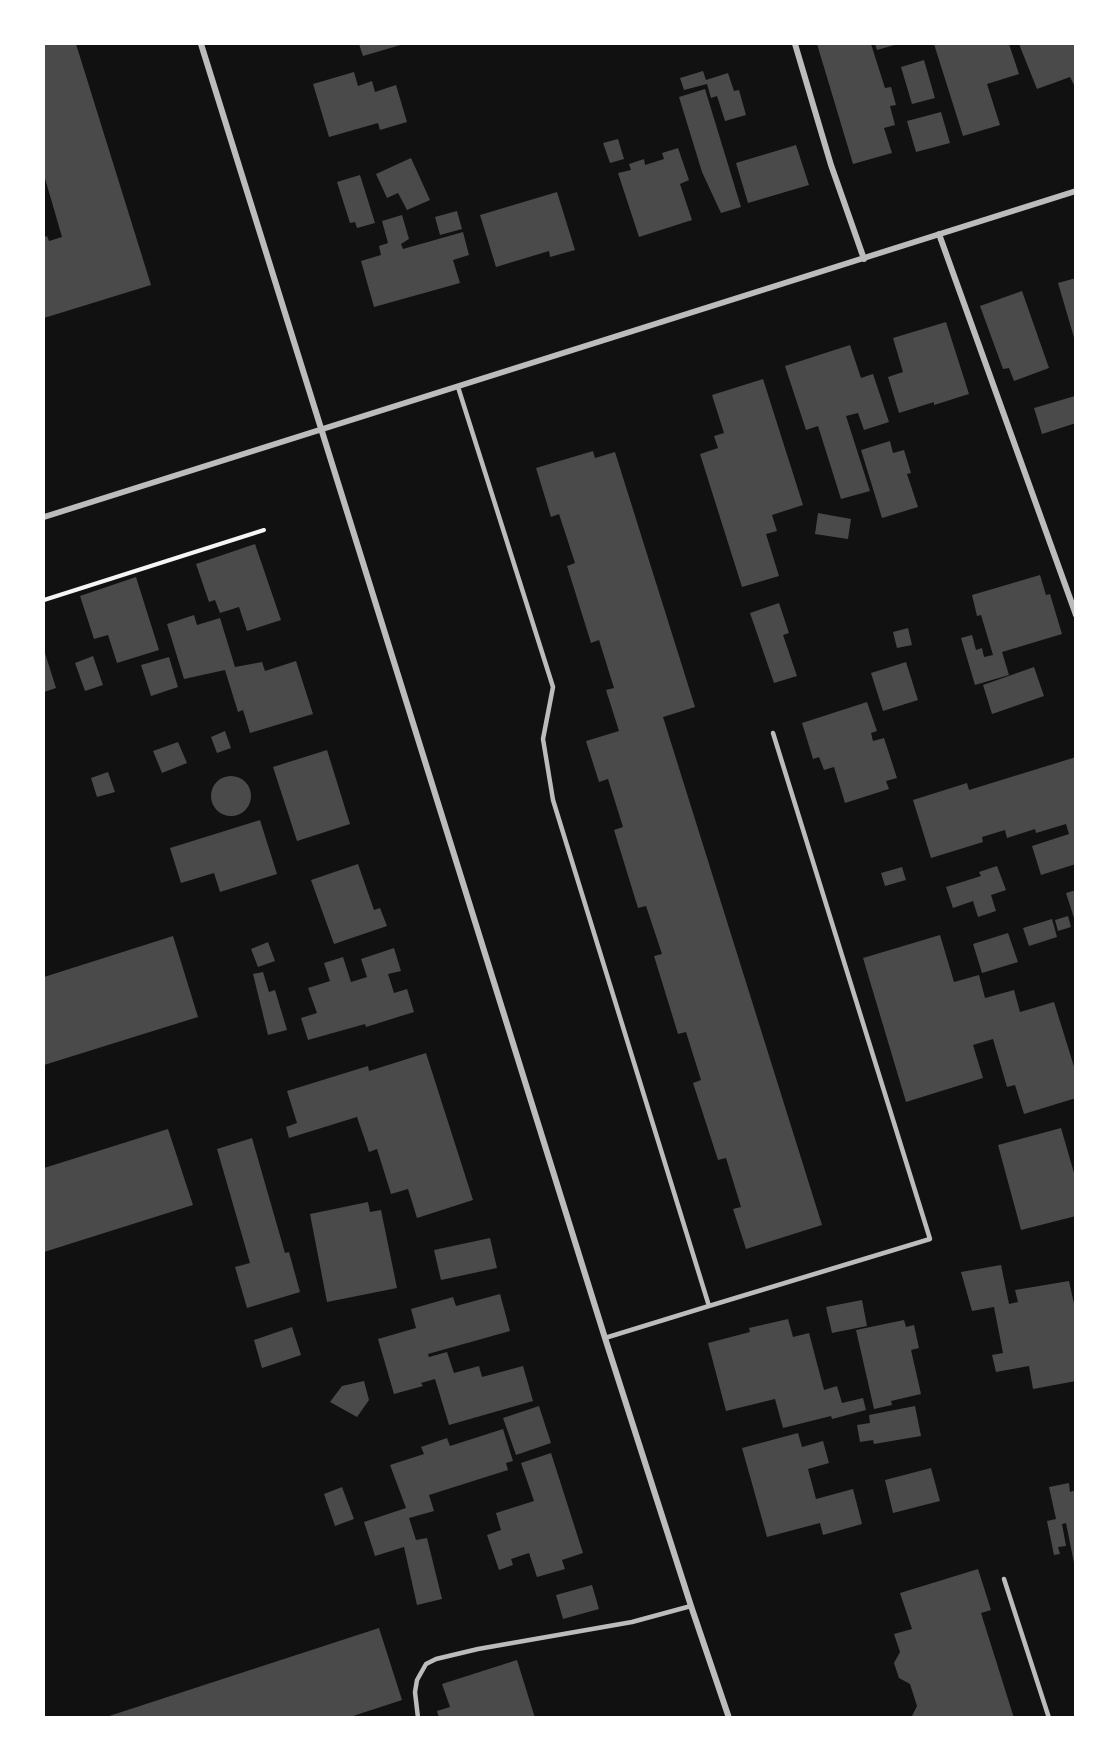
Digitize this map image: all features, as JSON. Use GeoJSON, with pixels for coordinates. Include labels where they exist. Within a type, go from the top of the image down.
{"type":"FeatureCollection","features":[{"type":"Feature","properties":{"kind":"street"},"geometry":{"type":"LineString","coordinates":[[201,44],[605,1338],[729,1718]]}},
{"type":"Feature","properties":{"kind":"street"},"geometry":{"type":"LineString","coordinates":[[795,44],[831,165],[864,259]]}},
{"type":"Feature","properties":{"kind":"street"},"geometry":{"type":"LineString","coordinates":[[44,517],[1076,191]]}},
{"type":"Feature","properties":{"kind":"street"},"geometry":{"type":"LineString","coordinates":[[939,234],[964,298],[1076,615]]}},
{"type":"Feature","properties":{"kind":"lane"},"geometry":{"type":"LineString","coordinates":[[458,387],[553,687],[543,739],[553,800],[709,1306]]}},
{"type":"Feature","properties":{"kind":"lane"},"geometry":{"type":"LineString","coordinates":[[605,1338],[930,1239],[773,733]]}},
{"type":"Feature","properties":{"kind":"lane"},"geometry":{"type":"LineString","coordinates":[[1004,1580],[1049,1718]]}},
{"type":"Feature","properties":{"kind":"lane"},"geometry":{"type":"LineString","coordinates":[[418,1718],[415,1692],[417,1680],[426,1664],[436,1659],[477,1649],[632,1622],[691,1606]]}},
{"type":"Feature","properties":{"kind":"path"},"geometry":{"type":"LineString","coordinates":[[44,600],[264,530]]}},
{"type":"Feature","properties":{"kind":"building"},"geometry":{"type":"Polygon","coordinates":[[[44,44],[76,44],[151,285],[44,318],[44,237],[47,236],[49,241],[62,237],[44,175],[44,44]]]}},
{"type":"Feature","properties":{"kind":"building"},"geometry":{"type":"Polygon","coordinates":[[[359,44],[404,44],[363,56],[359,44]]]}},
{"type":"Feature","properties":{"kind":"building"},"geometry":{"type":"Polygon","coordinates":[[[817,44],[871,44],[885,88],[891,87],[896,105],[890,106],[895,125],[884,128],[892,153],[853,164],[817,44]]]}},
{"type":"Feature","properties":{"kind":"building"},"geometry":{"type":"Polygon","coordinates":[[[875,44],[898,44],[877,50],[875,44]]]}},
{"type":"Feature","properties":{"kind":"building"},"geometry":{"type":"Polygon","coordinates":[[[934,44],[1009,44],[1019,74],[987,84],[1000,125],[963,136],[934,44]]]}},
{"type":"Feature","properties":{"kind":"building"},"geometry":{"type":"Polygon","coordinates":[[[1019,44],[1076,44],[1076,89],[1070,77],[1037,89],[1019,44]]]}},
{"type":"Feature","properties":{"kind":"building"},"geometry":{"type":"Polygon","coordinates":[[[924,60],[935,98],[912,104],[901,67],[924,60]]]}},
{"type":"Feature","properties":{"kind":"building"},"geometry":{"type":"Polygon","coordinates":[[[703,71],[706,80],[728,73],[734,91],[739,90],[746,115],[725,121],[717,96],[711,98],[707,84],[684,90],[680,78],[703,71]]]}},
{"type":"Feature","properties":{"kind":"building"},"geometry":{"type":"Polygon","coordinates":[[[354,72],[358,86],[372,81],[375,92],[396,85],[407,122],[380,130],[378,123],[329,137],[313,84],[354,72]]]}},
{"type":"Feature","properties":{"kind":"building"},"geometry":{"type":"Polygon","coordinates":[[[705,89],[741,207],[721,213],[702,172],[679,97],[705,89]]]}},
{"type":"Feature","properties":{"kind":"building"},"geometry":{"type":"Polygon","coordinates":[[[941,112],[950,143],[916,152],[907,121],[941,112]]]}},
{"type":"Feature","properties":{"kind":"building"},"geometry":{"type":"Polygon","coordinates":[[[618,139],[624,159],[610,163],[603,143],[618,139]]]}},
{"type":"Feature","properties":{"kind":"building"},"geometry":{"type":"Polygon","coordinates":[[[796,145],[809,185],[748,203],[736,163],[796,145]]]}},
{"type":"Feature","properties":{"kind":"building"},"geometry":{"type":"Polygon","coordinates":[[[678,148],[689,180],[680,184],[692,220],[639,237],[618,173],[631,170],[629,164],[644,159],[645,165],[664,159],[662,153],[678,148]]]}},
{"type":"Feature","properties":{"kind":"building"},"geometry":{"type":"Polygon","coordinates":[[[411,158],[430,200],[407,210],[398,193],[387,198],[376,174],[411,158]]]}},
{"type":"Feature","properties":{"kind":"building"},"geometry":{"type":"Polygon","coordinates":[[[360,175],[375,223],[357,228],[355,222],[350,223],[337,182],[360,175]]]}},
{"type":"Feature","properties":{"kind":"building"},"geometry":{"type":"Polygon","coordinates":[[[557,192],[575,250],[550,257],[549,251],[496,267],[480,215],[557,192]]]}},
{"type":"Feature","properties":{"kind":"building"},"geometry":{"type":"Polygon","coordinates":[[[457,211],[462,229],[440,235],[435,217],[457,211]]]}},
{"type":"Feature","properties":{"kind":"building"},"geometry":{"type":"Polygon","coordinates":[[[402,215],[409,239],[401,244],[403,249],[463,232],[469,255],[453,260],[460,283],[374,307],[361,261],[381,255],[379,246],[388,243],[382,221],[402,215]]]}},
{"type":"Feature","properties":{"kind":"building"},"geometry":{"type":"Polygon","coordinates":[[[1076,278],[1076,340],[1075,341],[1058,283],[1076,278]]]}},
{"type":"Feature","properties":{"kind":"building"},"geometry":{"type":"Polygon","coordinates":[[[1022,291],[1049,368],[1014,381],[1009,368],[1003,369],[980,306],[1022,291]]]}},
{"type":"Feature","properties":{"kind":"building"},"geometry":{"type":"Polygon","coordinates":[[[946,322],[969,394],[899,413],[888,377],[903,372],[893,338],[946,322]]]}},
{"type":"Feature","properties":{"kind":"building"},"geometry":{"type":"Polygon","coordinates":[[[850,345],[861,378],[873,374],[889,422],[864,430],[858,413],[846,416],[870,491],[841,499],[818,426],[806,430],[785,366],[850,345]]]}},
{"type":"Feature","properties":{"kind":"building"},"geometry":{"type":"Polygon","coordinates":[[[763,379],[803,505],[772,515],[777,531],[766,534],[779,576],[742,587],[700,454],[718,448],[714,436],[724,433],[712,395],[763,379]]]}},
{"type":"Feature","properties":{"kind":"building"},"geometry":{"type":"Polygon","coordinates":[[[1075,396],[1076,423],[1042,434],[1034,408],[1075,396]]]}},
{"type":"Feature","properties":{"kind":"building"},"geometry":{"type":"Polygon","coordinates":[[[890,441],[893,453],[904,450],[911,473],[907,474],[918,507],[882,518],[861,450],[890,441]]]}},
{"type":"Feature","properties":{"kind":"building"},"geometry":{"type":"Polygon","coordinates":[[[593,451],[595,458],[615,452],[695,707],[663,717],[822,1225],[746,1249],[733,1209],[741,1207],[726,1158],[718,1160],[693,1083],[701,1080],[686,1032],[678,1034],[654,956],[662,954],[646,906],[638,908],[614,830],[623,827],[608,779],[599,782],[586,741],[619,731],[606,690],[614,688],[599,640],[591,643],[567,566],[575,563],[559,514],[551,517],[536,468],[593,451]]]}},
{"type":"Feature","properties":{"kind":"building"},"geometry":{"type":"Polygon","coordinates":[[[818,513],[851,519],[848,539],[815,534],[818,513]]]}},
{"type":"Feature","properties":{"kind":"building"},"geometry":{"type":"Polygon","coordinates":[[[255,544],[281,620],[247,631],[239,607],[220,613],[215,600],[209,602],[196,564],[255,544]]]}},
{"type":"Feature","properties":{"kind":"building"},"geometry":{"type":"Polygon","coordinates":[[[1040,575],[1046,595],[1050,594],[1062,634],[1002,652],[1009,675],[975,685],[961,638],[972,635],[976,650],[982,648],[984,657],[993,655],[981,615],[977,616],[972,595],[1040,575]]]}},
{"type":"Feature","properties":{"kind":"building"},"geometry":{"type":"Polygon","coordinates":[[[136,577],[159,650],[117,663],[108,635],[94,639],[80,596],[136,577]]]}},
{"type":"Feature","properties":{"kind":"building"},"geometry":{"type":"Polygon","coordinates":[[[779,603],[789,633],[783,635],[797,676],[774,683],[750,613],[779,603]]]}},
{"type":"Feature","properties":{"kind":"building"},"geometry":{"type":"Polygon","coordinates":[[[194,615],[197,625],[220,618],[235,667],[262,662],[265,671],[296,661],[313,714],[250,733],[243,710],[238,712],[225,670],[184,679],[167,624],[194,615]]]}},
{"type":"Feature","properties":{"kind":"building"},"geometry":{"type":"Polygon","coordinates":[[[908,628],[912,645],[897,648],[893,632],[908,628]]]}},
{"type":"Feature","properties":{"kind":"building"},"geometry":{"type":"Polygon","coordinates":[[[44,650],[56,688],[44,692],[44,650]]]}},
{"type":"Feature","properties":{"kind":"building"},"geometry":{"type":"Polygon","coordinates":[[[93,656],[103,685],[85,691],[75,663],[93,656]]]}},
{"type":"Feature","properties":{"kind":"building"},"geometry":{"type":"Polygon","coordinates":[[[169,657],[178,687],[151,696],[141,665],[169,657]]]}},
{"type":"Feature","properties":{"kind":"building"},"geometry":{"type":"Polygon","coordinates":[[[906,662],[918,700],[883,711],[871,673],[906,662]]]}},
{"type":"Feature","properties":{"kind":"building"},"geometry":{"type":"Polygon","coordinates":[[[1034,667],[1044,696],[992,714],[983,685],[1034,667]]]}},
{"type":"Feature","properties":{"kind":"building"},"geometry":{"type":"Polygon","coordinates":[[[867,702],[877,731],[871,733],[873,741],[884,738],[897,778],[886,781],[889,789],[845,803],[834,767],[824,770],[819,757],[813,759],[802,723],[867,702]]]}},
{"type":"Feature","properties":{"kind":"building"},"geometry":{"type":"Polygon","coordinates":[[[225,731],[231,748],[217,753],[211,737],[225,731]]]}},
{"type":"Feature","properties":{"kind":"building"},"geometry":{"type":"Polygon","coordinates":[[[178,742],[187,763],[162,773],[153,751],[178,742]]]}},
{"type":"Feature","properties":{"kind":"building"},"geometry":{"type":"Polygon","coordinates":[[[327,750],[350,824],[297,841],[273,767],[327,750]]]}},
{"type":"Feature","properties":{"kind":"building"},"geometry":{"type":"Polygon","coordinates":[[[1076,757],[1076,864],[1041,875],[1032,846],[1069,834],[1066,824],[1036,833],[1035,829],[1007,838],[1005,830],[982,837],[983,842],[931,858],[913,800],[967,783],[969,790],[1076,757]]]}},
{"type":"Feature","properties":{"kind":"building"},"geometry":{"type":"Polygon","coordinates":[[[108,772],[115,792],[97,797],[91,778],[108,772]]]}},
{"type":"Feature","properties":{"kind":"building"},"geometry":{"type":"Polygon","coordinates":[[[231,776],[245,782],[251,796],[245,810],[231,816],[217,810],[211,796],[217,782],[231,776]]]}},
{"type":"Feature","properties":{"kind":"building"},"geometry":{"type":"Polygon","coordinates":[[[260,820],[277,874],[220,892],[214,873],[181,883],[170,848],[260,820]]]}},
{"type":"Feature","properties":{"kind":"building"},"geometry":{"type":"Polygon","coordinates":[[[358,864],[374,910],[380,908],[387,926],[334,944],[311,880],[358,864]]]}},
{"type":"Feature","properties":{"kind":"building"},"geometry":{"type":"Polygon","coordinates":[[[997,866],[1006,890],[991,895],[996,911],[978,917],[973,901],[953,908],[946,887],[981,876],[979,872],[997,866]]]}},
{"type":"Feature","properties":{"kind":"building"},"geometry":{"type":"Polygon","coordinates":[[[902,867],[906,880],[885,886],[881,873],[902,867]]]}},
{"type":"Feature","properties":{"kind":"building"},"geometry":{"type":"Polygon","coordinates":[[[1076,890],[1076,921],[1075,921],[1066,893],[1076,890]]]}},
{"type":"Feature","properties":{"kind":"building"},"geometry":{"type":"Polygon","coordinates":[[[1068,916],[1071,927],[1058,931],[1055,920],[1068,916]]]}},
{"type":"Feature","properties":{"kind":"building"},"geometry":{"type":"Polygon","coordinates":[[[1052,919],[1057,937],[1029,946],[1023,928],[1052,919]]]}},
{"type":"Feature","properties":{"kind":"building"},"geometry":{"type":"Polygon","coordinates":[[[1008,933],[1018,962],[982,973],[973,944],[1008,933]]]}},
{"type":"Feature","properties":{"kind":"building"},"geometry":{"type":"Polygon","coordinates":[[[940,935],[954,982],[979,975],[985,998],[1014,990],[1020,1012],[1054,1002],[1076,1073],[1076,1098],[1024,1114],[1015,1085],[1007,1087],[993,1039],[973,1045],[983,1078],[906,1102],[863,958],[940,935]]]}},
{"type":"Feature","properties":{"kind":"building"},"geometry":{"type":"Polygon","coordinates":[[[173,936],[198,1017],[44,1065],[44,977],[173,936]]]}},
{"type":"Feature","properties":{"kind":"building"},"geometry":{"type":"Polygon","coordinates":[[[268,942],[275,961],[258,967],[251,949],[268,942]]]}},
{"type":"Feature","properties":{"kind":"building"},"geometry":{"type":"Polygon","coordinates":[[[394,948],[401,971],[388,974],[394,993],[407,989],[414,1012],[366,1027],[365,1024],[308,1040],[301,1018],[317,1013],[308,988],[330,981],[324,963],[343,957],[351,982],[367,977],[361,959],[394,948]]]}},
{"type":"Feature","properties":{"kind":"building"},"geometry":{"type":"Polygon","coordinates":[[[263,972],[269,992],[275,990],[287,1030],[268,1035],[253,974],[263,972]]]}},
{"type":"Feature","properties":{"kind":"building"},"geometry":{"type":"Polygon","coordinates":[[[426,1053],[473,1200],[417,1218],[408,1189],[391,1194],[377,1149],[369,1152],[357,1117],[289,1138],[286,1127],[297,1123],[287,1091],[368,1066],[369,1071],[426,1053]]]}},
{"type":"Feature","properties":{"kind":"building"},"geometry":{"type":"Polygon","coordinates":[[[1061,1128],[1076,1180],[1076,1216],[1021,1230],[998,1145],[1061,1128]]]}},
{"type":"Feature","properties":{"kind":"building"},"geometry":{"type":"Polygon","coordinates":[[[168,1129],[193,1205],[44,1252],[44,1168],[168,1129]]]}},
{"type":"Feature","properties":{"kind":"building"},"geometry":{"type":"Polygon","coordinates":[[[252,1138],[285,1253],[289,1252],[300,1292],[247,1308],[235,1267],[250,1263],[217,1149],[252,1138]]]}},
{"type":"Feature","properties":{"kind":"building"},"geometry":{"type":"Polygon","coordinates":[[[368,1202],[370,1212],[381,1210],[397,1288],[327,1302],[310,1214],[368,1202]]]}},
{"type":"Feature","properties":{"kind":"building"},"geometry":{"type":"Polygon","coordinates":[[[490,1238],[497,1268],[441,1280],[434,1250],[490,1238]]]}},
{"type":"Feature","properties":{"kind":"building"},"geometry":{"type":"Polygon","coordinates":[[[1001,1265],[1009,1304],[1018,1302],[1015,1290],[1069,1281],[1076,1313],[1076,1381],[1033,1389],[1029,1366],[996,1372],[992,1355],[1003,1353],[994,1307],[972,1311],[961,1272],[1001,1265]]]}},
{"type":"Feature","properties":{"kind":"building"},"geometry":{"type":"Polygon","coordinates":[[[500,1294],[510,1331],[428,1354],[429,1357],[447,1352],[454,1373],[479,1366],[482,1377],[523,1366],[533,1401],[449,1425],[435,1379],[421,1383],[423,1386],[394,1394],[378,1339],[416,1328],[411,1309],[453,1297],[456,1306],[500,1294]]]}},
{"type":"Feature","properties":{"kind":"building"},"geometry":{"type":"Polygon","coordinates":[[[862,1300],[867,1326],[832,1333],[826,1307],[862,1300]]]}},
{"type":"Feature","properties":{"kind":"building"},"geometry":{"type":"Polygon","coordinates":[[[788,1319],[793,1337],[809,1333],[824,1390],[837,1386],[842,1403],[863,1398],[866,1410],[783,1428],[775,1399],[726,1411],[708,1343],[750,1332],[749,1328],[788,1319]]]}},
{"type":"Feature","properties":{"kind":"building"},"geometry":{"type":"Polygon","coordinates":[[[904,1320],[906,1327],[914,1325],[919,1348],[911,1350],[921,1394],[891,1401],[892,1405],[874,1409],[856,1330],[904,1320]]]}},
{"type":"Feature","properties":{"kind":"building"},"geometry":{"type":"Polygon","coordinates":[[[292,1327],[301,1355],[262,1368],[254,1340],[292,1327]]]}},
{"type":"Feature","properties":{"kind":"building"},"geometry":{"type":"Polygon","coordinates":[[[364,1381],[369,1400],[357,1417],[330,1402],[342,1386],[364,1381]]]}},
{"type":"Feature","properties":{"kind":"building"},"geometry":{"type":"Polygon","coordinates":[[[539,1406],[551,1443],[516,1455],[503,1418],[539,1406]]]}},
{"type":"Feature","properties":{"kind":"building"},"geometry":{"type":"Polygon","coordinates":[[[915,1406],[921,1436],[874,1444],[873,1440],[860,1442],[857,1425],[870,1423],[869,1415],[915,1406]]]}},
{"type":"Feature","properties":{"kind":"building"},"geometry":{"type":"Polygon","coordinates":[[[503,1429],[513,1461],[506,1463],[508,1470],[429,1495],[434,1511],[409,1518],[416,1540],[427,1538],[442,1599],[417,1605],[404,1547],[375,1556],[364,1522],[406,1508],[390,1465],[424,1454],[421,1447],[447,1438],[450,1446],[503,1429]]]}},
{"type":"Feature","properties":{"kind":"building"},"geometry":{"type":"Polygon","coordinates":[[[798,1433],[802,1447],[823,1441],[829,1463],[808,1469],[816,1499],[853,1489],[862,1524],[823,1535],[820,1523],[767,1537],[742,1448],[798,1433]]]}},
{"type":"Feature","properties":{"kind":"building"},"geometry":{"type":"Polygon","coordinates":[[[551,1453],[583,1553],[562,1560],[565,1569],[537,1577],[529,1553],[511,1559],[513,1565],[499,1570],[487,1535],[501,1530],[496,1513],[534,1501],[521,1463],[551,1453]]]}},
{"type":"Feature","properties":{"kind":"building"},"geometry":{"type":"Polygon","coordinates":[[[931,1468],[940,1501],[893,1513],[885,1480],[931,1468]]]}},
{"type":"Feature","properties":{"kind":"building"},"geometry":{"type":"Polygon","coordinates":[[[1069,1483],[1070,1492],[1076,1490],[1074,1563],[1066,1523],[1062,1524],[1066,1546],[1058,1547],[1060,1554],[1054,1555],[1047,1521],[1056,1519],[1049,1487],[1069,1483]]]}},
{"type":"Feature","properties":{"kind":"building"},"geometry":{"type":"Polygon","coordinates":[[[342,1487],[354,1519],[335,1526],[324,1494],[342,1487]]]}},
{"type":"Feature","properties":{"kind":"building"},"geometry":{"type":"Polygon","coordinates":[[[978,1569],[991,1610],[981,1613],[1014,1718],[911,1718],[917,1706],[910,1684],[899,1678],[894,1663],[900,1652],[894,1634],[912,1629],[900,1593],[978,1569]]]}},
{"type":"Feature","properties":{"kind":"building"},"geometry":{"type":"Polygon","coordinates":[[[592,1585],[599,1609],[563,1619],[556,1595],[592,1585]]]}},
{"type":"Feature","properties":{"kind":"building"},"geometry":{"type":"Polygon","coordinates":[[[379,1628],[402,1700],[347,1718],[103,1718],[379,1628]]]}},
{"type":"Feature","properties":{"kind":"building"},"geometry":{"type":"Polygon","coordinates":[[[517,1660],[535,1718],[439,1718],[437,1711],[450,1707],[442,1684],[517,1660]]]}}]}
